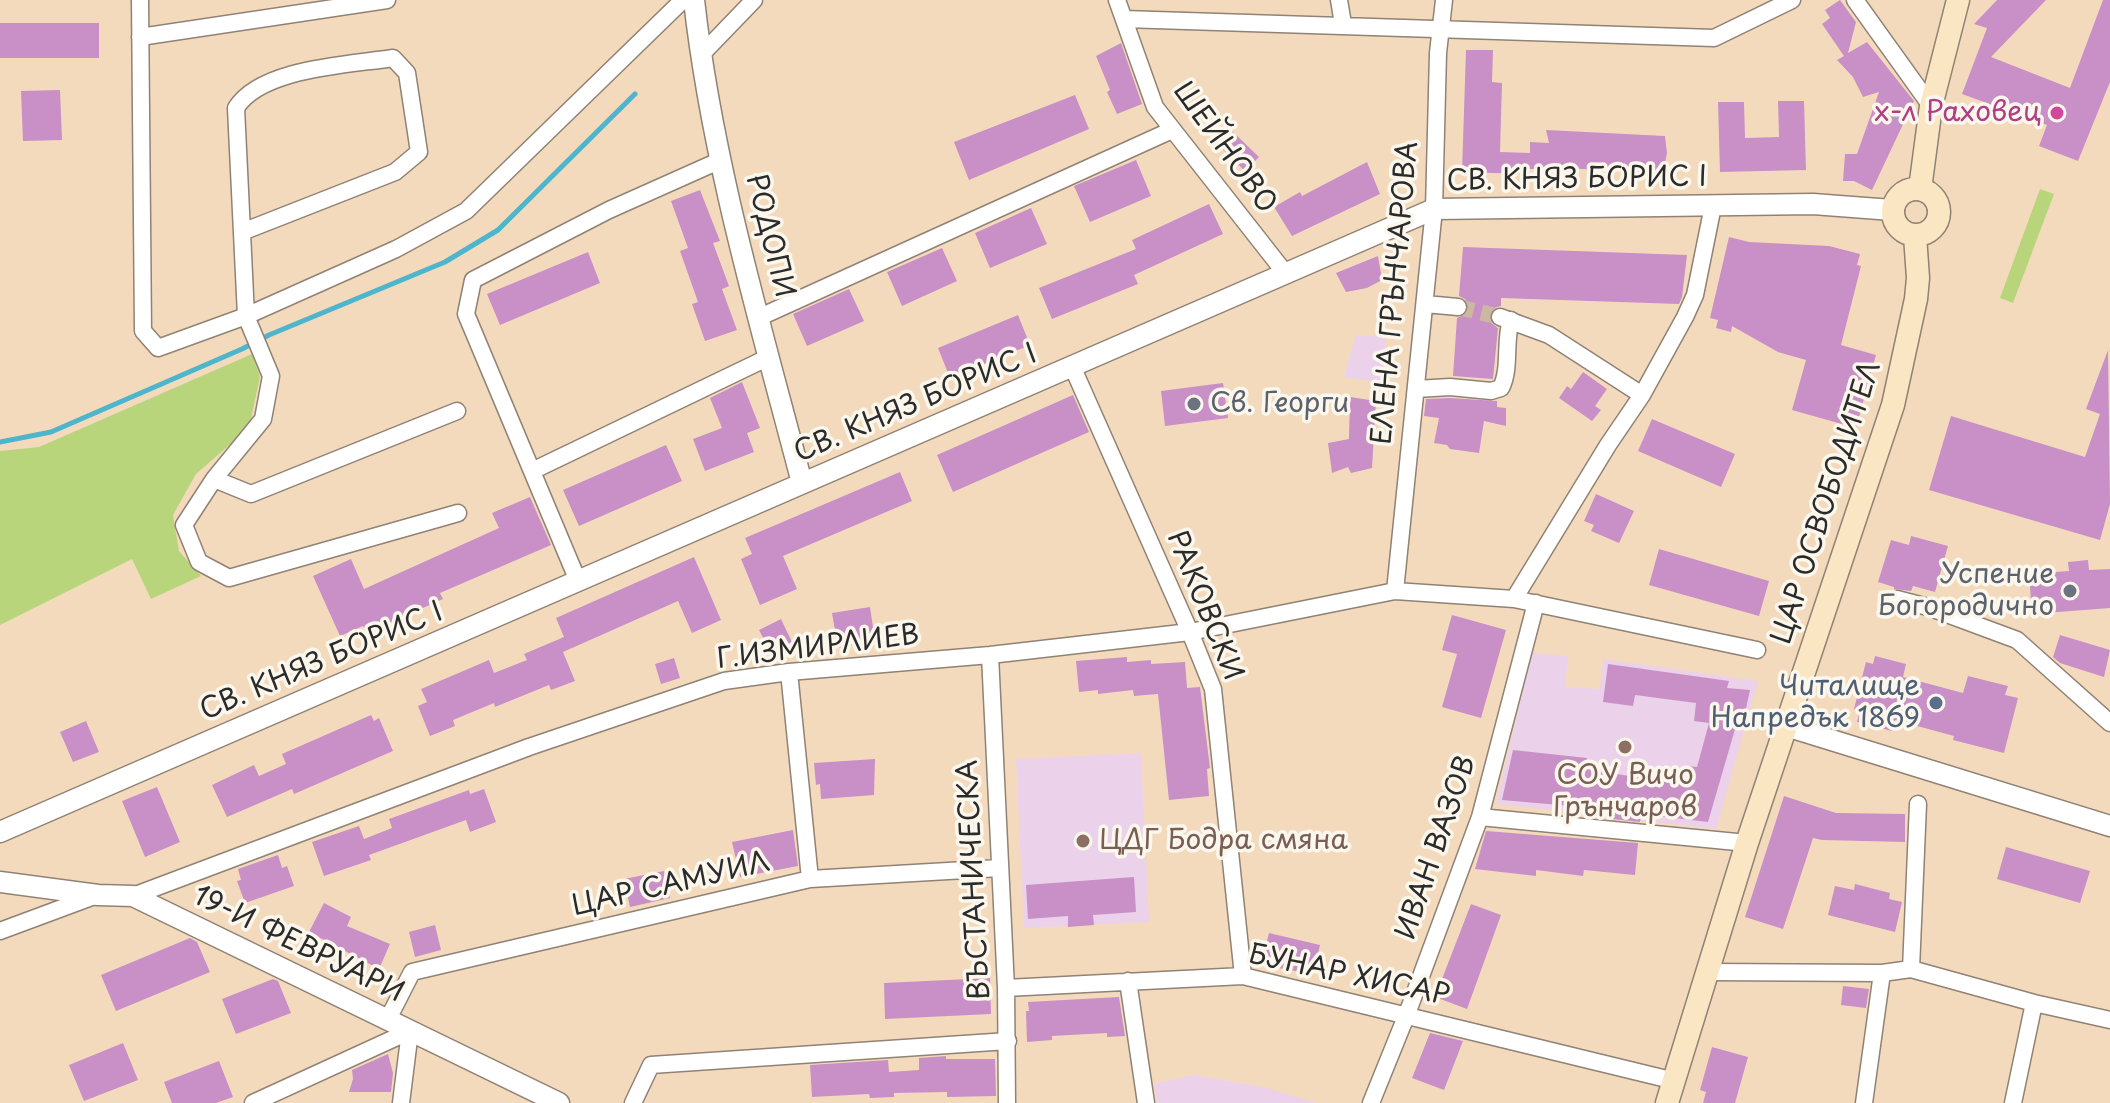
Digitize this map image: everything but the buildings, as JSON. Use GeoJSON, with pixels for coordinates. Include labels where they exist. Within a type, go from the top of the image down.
{"type":"FeatureCollection","features":[{"type":"Feature","properties":{"kind":"main road"},"geometry":{"type":"LineString","coordinates":[[1920,189],[1931,106],[1958,0]]}},
{"type":"Feature","properties":{"kind":"main road"},"geometry":{"type":"LineString","coordinates":[[1912,189],[1920,189],[1927,191],[1937,202],[1938,218],[1930,231],[1915,236],[1907,234],[1896,224],[1892,210],[1899,196],[1912,189]]}},
{"type":"Feature","properties":{"kind":"main road","name":"ЦАР ОСВОБОДИТЕЛ"},"geometry":{"type":"LineString","coordinates":[[1667,1103],[1747,843],[1893,405],[1916,299],[1915,236]]}},
{"type":"Feature","properties":{"kind":"street"},"geometry":{"type":"LineString","coordinates":[[140,0],[143,331],[158,348],[246,316],[396,249],[466,211],[683,0]]}},
{"type":"Feature","properties":{"kind":"street"},"geometry":{"type":"LineString","coordinates":[[140,37],[387,0]]}},
{"type":"Feature","properties":{"kind":"street","name":"РОДОПИ"},"geometry":{"type":"LineString","coordinates":[[694,0],[700,56],[721,160],[802,483]]}},
{"type":"Feature","properties":{"kind":"street"},"geometry":{"type":"LineString","coordinates":[[700,56],[754,0]]}},
{"type":"Feature","properties":{"kind":"street","name":"ШЕЙНОВО"},"geometry":{"type":"LineString","coordinates":[[1117,0],[1155,107],[1286,274]]}},
{"type":"Feature","properties":{"kind":"street"},"geometry":{"type":"LineString","coordinates":[[1339,0],[1343,24]]}},
{"type":"Feature","properties":{"kind":"street","name":"ЕЛЕНА ГРЪНЧАРОВА"},"geometry":{"type":"LineString","coordinates":[[1395,591],[1434,209],[1439,29],[1444,0]]}},
{"type":"Feature","properties":{"kind":"street"},"geometry":{"type":"LineString","coordinates":[[1124,19],[1714,38],[1792,0]]}},
{"type":"Feature","properties":{"kind":"street"},"geometry":{"type":"LineString","coordinates":[[1855,0],[1931,106]]}},
{"type":"Feature","properties":{"kind":"street"},"geometry":{"type":"LineString","coordinates":[[242,232],[395,172],[419,152],[407,73],[393,58],[277,77],[244,95],[236,108],[246,316],[271,376],[263,419],[214,479],[184,525],[199,562],[229,578],[458,513]]}},
{"type":"Feature","properties":{"kind":"street"},"geometry":{"type":"LineString","coordinates":[[760,317],[1172,130]]}},
{"type":"Feature","properties":{"kind":"street"},"geometry":{"type":"LineString","coordinates":[[578,581],[466,314],[473,280],[609,210],[721,160]]}},
{"type":"Feature","properties":{"kind":"street","name":"СВ. КНЯЗ БОРИС I"},"geometry":{"type":"LineString","coordinates":[[0,832],[1434,209],[1813,204],[1892,210]]}},
{"type":"Feature","properties":{"kind":"street"},"geometry":{"type":"LineString","coordinates":[[1514,599],[1642,395],[1695,295],[1713,206]]}},
{"type":"Feature","properties":{"kind":"street"},"geometry":{"type":"LineString","coordinates":[[1425,304],[1458,307]]}},
{"type":"Feature","properties":{"kind":"street"},"geometry":{"type":"LineString","coordinates":[[1416,389],[1450,387],[1491,391],[1501,388],[1505,379],[1506,318],[1549,335],[1642,395]]}},
{"type":"Feature","properties":{"kind":"street"},"geometry":{"type":"LineString","coordinates":[[532,471],[769,357]]}},
{"type":"Feature","properties":{"kind":"street","name":"РАКОВСКИ"},"geometry":{"type":"LineString","coordinates":[[1072,366],[1213,689],[1243,976]]}},
{"type":"Feature","properties":{"kind":"street"},"geometry":{"type":"LineString","coordinates":[[214,479],[251,494],[457,411]]}},
{"type":"Feature","properties":{"kind":"street","name":"Г.ИЗМИРЛИЕВ"},"geometry":{"type":"LineString","coordinates":[[133,896],[529,747],[724,681],[1190,632],[1395,591],[1514,599],[1757,650]]}},
{"type":"Feature","properties":{"kind":"street"},"geometry":{"type":"LineString","coordinates":[[1897,599],[1928,607],[2017,640],[2110,723]]}},
{"type":"Feature","properties":{"kind":"street","name":"ИВАН ВАЗОВ"},"geometry":{"type":"LineString","coordinates":[[1371,1103],[1480,817],[1536,603]]}},
{"type":"Feature","properties":{"kind":"street","name":"ВЪСТАНИЧЕСКА"},"geometry":{"type":"LineString","coordinates":[[990,655],[1006,988],[1007,1103]]}},
{"type":"Feature","properties":{"kind":"street"},"geometry":{"type":"LineString","coordinates":[[789,672],[810,879]]}},
{"type":"Feature","properties":{"kind":"street"},"geometry":{"type":"LineString","coordinates":[[1786,726],[2110,826]]}},
{"type":"Feature","properties":{"kind":"street"},"geometry":{"type":"LineString","coordinates":[[1911,969],[1918,804]]}},
{"type":"Feature","properties":{"kind":"street"},"geometry":{"type":"LineString","coordinates":[[1480,817],[1747,843]]}},
{"type":"Feature","properties":{"kind":"street","name":"ЦАР САМУИЛ"},"geometry":{"type":"LineString","coordinates":[[387,1021],[412,972],[810,879],[1000,868]]}},
{"type":"Feature","properties":{"kind":"street","name":"19-И ФЕВРУАРИ"},"geometry":{"type":"LineString","coordinates":[[0,882],[98,895],[133,896],[559,1103]]}},
{"type":"Feature","properties":{"kind":"street"},"geometry":{"type":"LineString","coordinates":[[0,931],[98,895]]}},
{"type":"Feature","properties":{"kind":"street"},"geometry":{"type":"LineString","coordinates":[[1707,972],[1882,973],[1911,969],[2110,1020]]}},
{"type":"Feature","properties":{"kind":"street"},"geometry":{"type":"LineString","coordinates":[[1864,1103],[1882,973]]}},
{"type":"Feature","properties":{"kind":"street","name":"БУНАР ХИСАР"},"geometry":{"type":"LineString","coordinates":[[1006,988],[1243,976],[1675,1081]]}},
{"type":"Feature","properties":{"kind":"street"},"geometry":{"type":"LineString","coordinates":[[1128,981],[1146,1103]]}},
{"type":"Feature","properties":{"kind":"street"},"geometry":{"type":"LineString","coordinates":[[2013,1103],[2034,1003]]}},
{"type":"Feature","properties":{"kind":"street"},"geometry":{"type":"LineString","coordinates":[[253,1103],[410,1031]]}},
{"type":"Feature","properties":{"kind":"street"},"geometry":{"type":"LineString","coordinates":[[401,1103],[410,1031]]}},
{"type":"Feature","properties":{"kind":"street"},"geometry":{"type":"LineString","coordinates":[[633,1103],[651,1065],[1008,1041]]}},
{"type":"Feature","properties":{"kind":"shaded area"},"geometry":{"type":"Polygon","coordinates":[[[1356,335],[1386,337],[1382,383],[1344,377],[1356,335]]]}},
{"type":"Feature","properties":{"kind":"shaded area","name":"СОУ Вичо Грънчаров"},"geometry":{"type":"Polygon","coordinates":[[[1532,653],[1568,656],[1565,687],[1600,689],[1603,659],[1758,681],[1716,829],[1496,804],[1532,653]]]}},
{"type":"Feature","properties":{"kind":"shaded area","name":"ЦДГ Бодра смяна"},"geometry":{"type":"Polygon","coordinates":[[[1141,753],[1149,922],[1024,928],[1016,759],[1141,753]]]}},
{"type":"Feature","properties":{"kind":"shaded area"},"geometry":{"type":"Polygon","coordinates":[[[1194,1075],[1263,1087],[1316,1103],[1157,1103],[1154,1084],[1194,1075]]]}},
{"type":"Feature","properties":{"kind":"green space"},"geometry":{"type":"Polygon","coordinates":[[[2040,189],[2054,194],[2013,303],[2000,298],[2040,189]]]}},
{"type":"Feature","properties":{"kind":"green space"},"geometry":{"type":"Polygon","coordinates":[[[252,354],[260,377],[249,428],[196,474],[173,515],[179,551],[201,576],[151,599],[132,559],[0,625],[0,451],[39,447],[252,354]]]}},
{"type":"Feature","properties":{"kind":"waterway"},"geometry":{"type":"LineString","coordinates":[[0,442],[51,432],[269,335],[445,262],[498,230],[635,94]]}},
{"type":"Feature","properties":{"kind":"tunnel"},"geometry":{"type":"LineString","coordinates":[[1458,307],[1500,317]]}},
{"type":"Feature","properties":{"kind":"place","name":"х-л Раховец"},"geometry":{"type":"Point","coordinates":[2057,113]}},
{"type":"Feature","properties":{"kind":"place","name":"Св. Георги"},"geometry":{"type":"Point","coordinates":[1194,404]}},
{"type":"Feature","properties":{"kind":"place","name":"Успение Богородично"},"geometry":{"type":"Point","coordinates":[2070,591]}},
{"type":"Feature","properties":{"kind":"place","name":"Читалище Напредък 1869"},"geometry":{"type":"Point","coordinates":[1936,703]}},
{"type":"Feature","properties":{"kind":"place","name":"СОУ Вичо Грънчаров"},"geometry":{"type":"Point","coordinates":[1625,747]}},
{"type":"Feature","properties":{"kind":"place","name":"ЦДГ Бодра смяна"},"geometry":{"type":"Point","coordinates":[1083,841]}}]}
